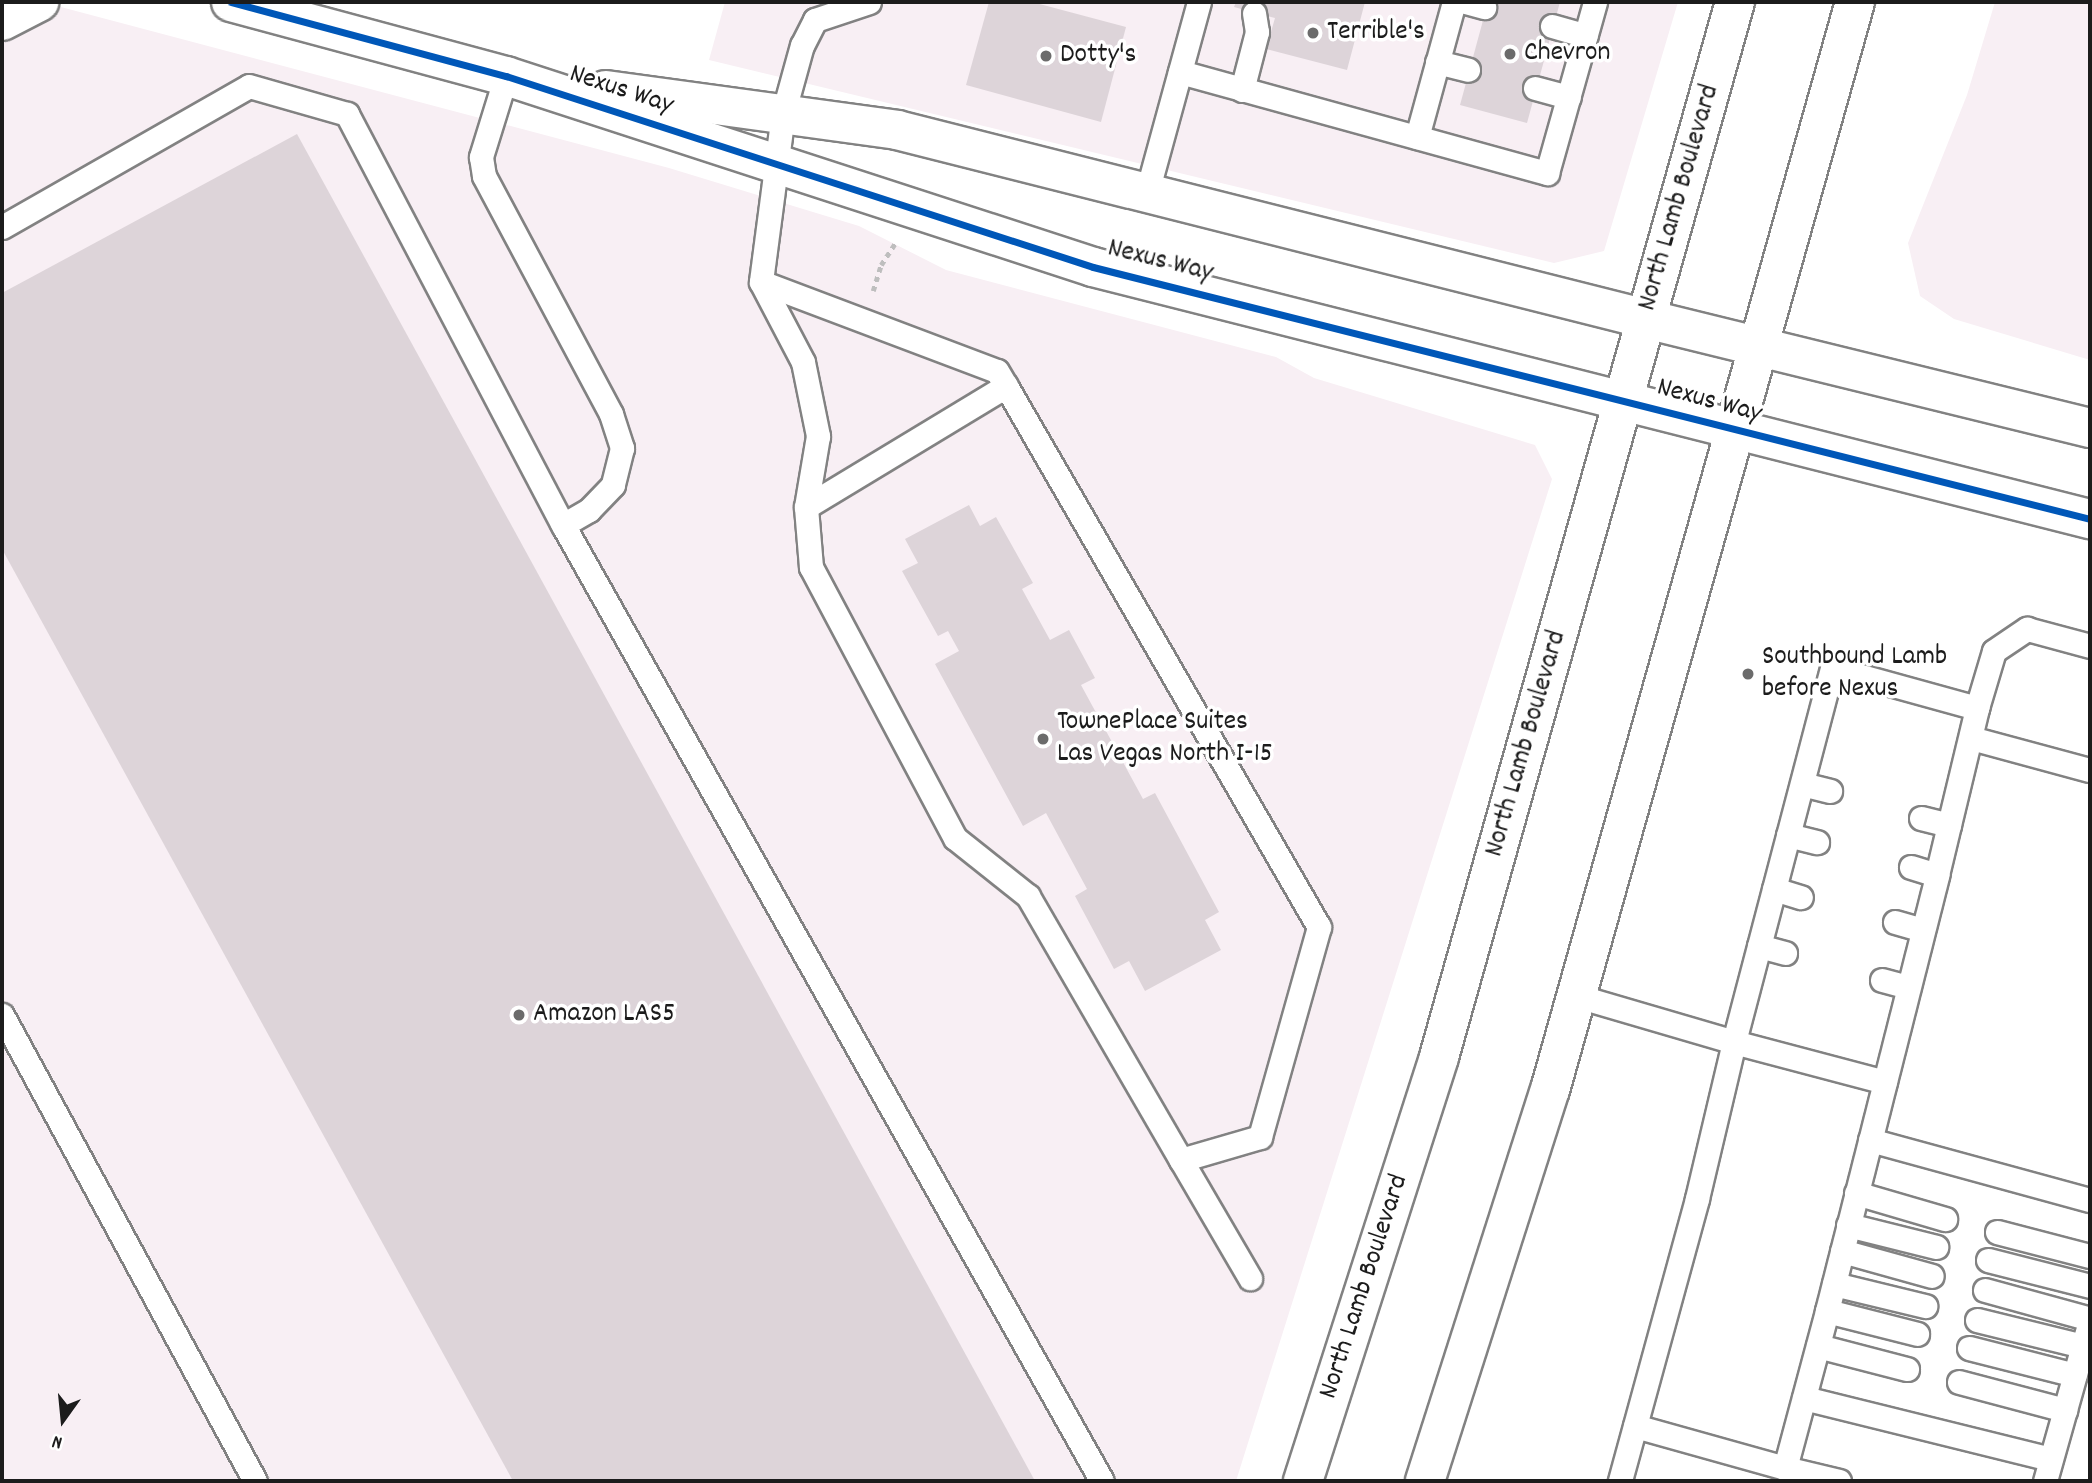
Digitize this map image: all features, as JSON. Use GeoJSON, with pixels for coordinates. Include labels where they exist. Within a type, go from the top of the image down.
{"type":"FeatureCollection","features":[{"type":"Feature","properties":{"kind":"street"},"geometry":{"type":"LineString","coordinates":[[2,21],[39,2]]}},
{"type":"Feature","properties":{"kind":"street","name":"Nexus Way"},"geometry":{"type":"LineString","coordinates":[[231,2],[506,76],[1093,267],[2090,519]]}},
{"type":"Feature","properties":{"kind":"street","name":"North Lamb Boulevard"},"geometry":{"type":"LineString","coordinates":[[1303,1481],[1439,1057],[1735,2]]}},
{"type":"Feature","properties":{"kind":"street"},"geometry":{"type":"LineString","coordinates":[[1425,1481],[1577,996],[1855,2]]}},
{"type":"Feature","properties":{"kind":"street","name":"Nexus Way"},"geometry":{"type":"LineString","coordinates":[[506,76],[897,130],[2090,428]]}},
{"type":"Feature","properties":{"kind":"lane"},"geometry":{"type":"LineString","coordinates":[[869,2],[815,20],[802,45],[783,114],[761,282],[803,362],[818,436],[806,507],[811,567],[955,838],[1028,896],[1250,1278]]}},
{"type":"Feature","properties":{"kind":"lane"},"geometry":{"type":"LineString","coordinates":[[1147,192],[1199,2]]}},
{"type":"Feature","properties":{"kind":"lane"},"geometry":{"type":"LineString","coordinates":[[1417,137],[1454,2]]}},
{"type":"Feature","properties":{"kind":"lane"},"geometry":{"type":"LineString","coordinates":[[1180,72],[1547,173],[1595,2]]}},
{"type":"Feature","properties":{"kind":"lane"},"geometry":{"type":"LineString","coordinates":[[1242,90],[1257,32],[1254,13]]}},
{"type":"Feature","properties":{"kind":"lane"},"geometry":{"type":"LineString","coordinates":[[1552,26],[1586,36]]}},
{"type":"Feature","properties":{"kind":"lane"},"geometry":{"type":"LineString","coordinates":[[1437,62],[1468,70]]}},
{"type":"Feature","properties":{"kind":"lane"},"geometry":{"type":"LineString","coordinates":[[506,76],[481,157],[484,176],[611,414],[622,448],[613,485],[589,510],[563,524]]}},
{"type":"Feature","properties":{"kind":"lane"},"geometry":{"type":"LineString","coordinates":[[2,227],[249,86],[347,114],[563,524],[1102,1481]]}},
{"type":"Feature","properties":{"kind":"lane"},"geometry":{"type":"LineString","coordinates":[[1535,89],[1569,97]]}},
{"type":"Feature","properties":{"kind":"lane"},"geometry":{"type":"LineString","coordinates":[[761,282],[997,371],[1319,927],[1261,1137],[1181,1160]]}},
{"type":"Feature","properties":{"kind":"lane"},"geometry":{"type":"LineString","coordinates":[[806,507],[1006,386]]}},
{"type":"Feature","properties":{"kind":"lane"},"geometry":{"type":"LineString","coordinates":[[1785,1468],[1849,1225],[1977,708],[1994,650],[2027,629],[2090,646]]}},
{"type":"Feature","properties":{"kind":"lane"},"geometry":{"type":"LineString","coordinates":[[1620,1481],[1697,1199],[1734,1042],[1832,668],[1977,708]]}},
{"type":"Feature","properties":{"kind":"lane"},"geometry":{"type":"LineString","coordinates":[[1971,738],[2090,770]]}},
{"type":"Feature","properties":{"kind":"lane"},"geometry":{"type":"LineString","coordinates":[[1802,783],[1830,791]]}},
{"type":"Feature","properties":{"kind":"lane"},"geometry":{"type":"LineString","coordinates":[[1922,818],[1949,825]]}},
{"type":"Feature","properties":{"kind":"lane"},"geometry":{"type":"LineString","coordinates":[[1788,835],[1817,842]]}},
{"type":"Feature","properties":{"kind":"lane"},"geometry":{"type":"LineString","coordinates":[[1911,867],[1937,875]]}},
{"type":"Feature","properties":{"kind":"lane"},"geometry":{"type":"LineString","coordinates":[[1774,889],[1801,897]]}},
{"type":"Feature","properties":{"kind":"lane"},"geometry":{"type":"LineString","coordinates":[[1895,922],[1923,930]]}},
{"type":"Feature","properties":{"kind":"lane"},"geometry":{"type":"LineString","coordinates":[[1759,946],[1785,953]]}},
{"type":"Feature","properties":{"kind":"lane"},"geometry":{"type":"LineString","coordinates":[[1882,980],[1908,987]]}},
{"type":"Feature","properties":{"kind":"lane"},"geometry":{"type":"LineString","coordinates":[[1577,996],[1885,1082]]}},
{"type":"Feature","properties":{"kind":"lane"},"geometry":{"type":"LineString","coordinates":[[2,1015],[255,1481]]}},
{"type":"Feature","properties":{"kind":"lane"},"geometry":{"type":"LineString","coordinates":[[1870,1140],[2090,1200]]}},
{"type":"Feature","properties":{"kind":"lane"},"geometry":{"type":"LineString","coordinates":[[1856,1193],[1945,1219]]}},
{"type":"Feature","properties":{"kind":"lane"},"geometry":{"type":"LineString","coordinates":[[1849,1225],[1936,1247]]}},
{"type":"Feature","properties":{"kind":"lane"},"geometry":{"type":"LineString","coordinates":[[1997,1233],[2090,1256]]}},
{"type":"Feature","properties":{"kind":"lane"},"geometry":{"type":"LineString","coordinates":[[1842,1251],[1932,1276]]}},
{"type":"Feature","properties":{"kind":"lane"},"geometry":{"type":"LineString","coordinates":[[1988,1260],[2090,1286]]}},
{"type":"Feature","properties":{"kind":"lane"},"geometry":{"type":"LineString","coordinates":[[1833,1284],[1925,1306]]}},
{"type":"Feature","properties":{"kind":"lane"},"geometry":{"type":"LineString","coordinates":[[1804,1398],[2048,1470],[2090,1320],[1985,1290]]}},
{"type":"Feature","properties":{"kind":"lane"},"geometry":{"type":"LineString","coordinates":[[1827,1311],[1917,1334]]}},
{"type":"Feature","properties":{"kind":"lane"},"geometry":{"type":"LineString","coordinates":[[1977,1320],[2083,1346]]}},
{"type":"Feature","properties":{"kind":"lane"},"geometry":{"type":"LineString","coordinates":[[1818,1346],[1908,1369]]}},
{"type":"Feature","properties":{"kind":"lane"},"geometry":{"type":"LineString","coordinates":[[1969,1348],[2075,1375]]}},
{"type":"Feature","properties":{"kind":"lane"},"geometry":{"type":"LineString","coordinates":[[1959,1382],[2065,1410]]}},
{"type":"Feature","properties":{"kind":"lane"},"geometry":{"type":"LineString","coordinates":[[1635,1426],[1839,1481]]}},
{"type":"Feature","properties":{"kind":"path"},"geometry":{"type":"LineString","coordinates":[[871,299],[881,265],[897,241]]}},
{"type":"Feature","properties":{"kind":"shaded area"},"geometry":{"type":"Polygon","coordinates":[[[2,2],[42,2],[669,168],[859,226],[946,270],[1276,357],[1314,378],[1535,445],[1552,479],[1236,1481],[2,1481],[2,2]]]}},
{"type":"Feature","properties":{"kind":"shaded area"},"geometry":{"type":"Polygon","coordinates":[[[725,2],[1678,2],[1604,251],[1554,263],[709,60],[725,2]]]}},
{"type":"Feature","properties":{"kind":"shaded area"},"geometry":{"type":"Polygon","coordinates":[[[1995,2],[2090,2],[2090,360],[1954,319],[1920,296],[1908,243],[1967,95],[1995,2]]]}},
{"type":"Feature","properties":{"kind":"building","name":"Dotty's"},"geometry":{"type":"Polygon","coordinates":[[[989,2],[1032,2],[1126,27],[1101,122],[966,85],[989,2]]]}},
{"type":"Feature","properties":{"kind":"building","name":"Terrible's"},"geometry":{"type":"Polygon","coordinates":[[[1236,2],[1365,2],[1347,70],[1266,49],[1275,18],[1234,7],[1236,2]]]}},
{"type":"Feature","properties":{"kind":"building","name":"Chevron"},"geometry":{"type":"Polygon","coordinates":[[[1488,2],[1560,2],[1527,123],[1460,105],[1488,2]]]}},
{"type":"Feature","properties":{"kind":"building","name":"Amazon LAS5"},"geometry":{"type":"Polygon","coordinates":[[[297,134],[1035,1481],[513,1481],[2,549],[2,293],[297,134]]]}},
{"type":"Feature","properties":{"kind":"building","name":"TownePlace Suites Las Vegas North I-15"},"geometry":{"type":"Polygon","coordinates":[[[969,505],[980,526],[996,517],[1033,583],[1022,589],[1050,640],[1069,630],[1095,678],[1081,685],[1143,799],[1155,793],[1219,912],[1205,920],[1221,950],[1145,991],[1129,961],[1114,969],[1075,896],[1087,889],[1046,813],[1023,826],[935,664],[959,651],[948,631],[938,636],[902,571],[918,563],[905,539],[969,505]]]}},
{"type":"Feature","properties":{"kind":"cycle path"},"geometry":{"type":"LineString","coordinates":[[231,2],[506,76],[1093,267],[2090,519]]}},
{"type":"Feature","properties":{"kind":"place","name":"Terrible's"},"geometry":{"type":"Point","coordinates":[1313,33]}},
{"type":"Feature","properties":{"kind":"place","name":"Chevron"},"geometry":{"type":"Point","coordinates":[1510,54]}},
{"type":"Feature","properties":{"kind":"place","name":"Dotty's"},"geometry":{"type":"Point","coordinates":[1046,56]}},
{"type":"Feature","properties":{"kind":"place","name":"Southbound Lamb before Nexus"},"geometry":{"type":"Point","coordinates":[1748,674]}},
{"type":"Feature","properties":{"kind":"place","name":"TownePlace Suites Las Vegas North I-15"},"geometry":{"type":"Point","coordinates":[1043,739]}},
{"type":"Feature","properties":{"kind":"place","name":"Amazon LAS5"},"geometry":{"type":"Point","coordinates":[519,1015]}}]}
